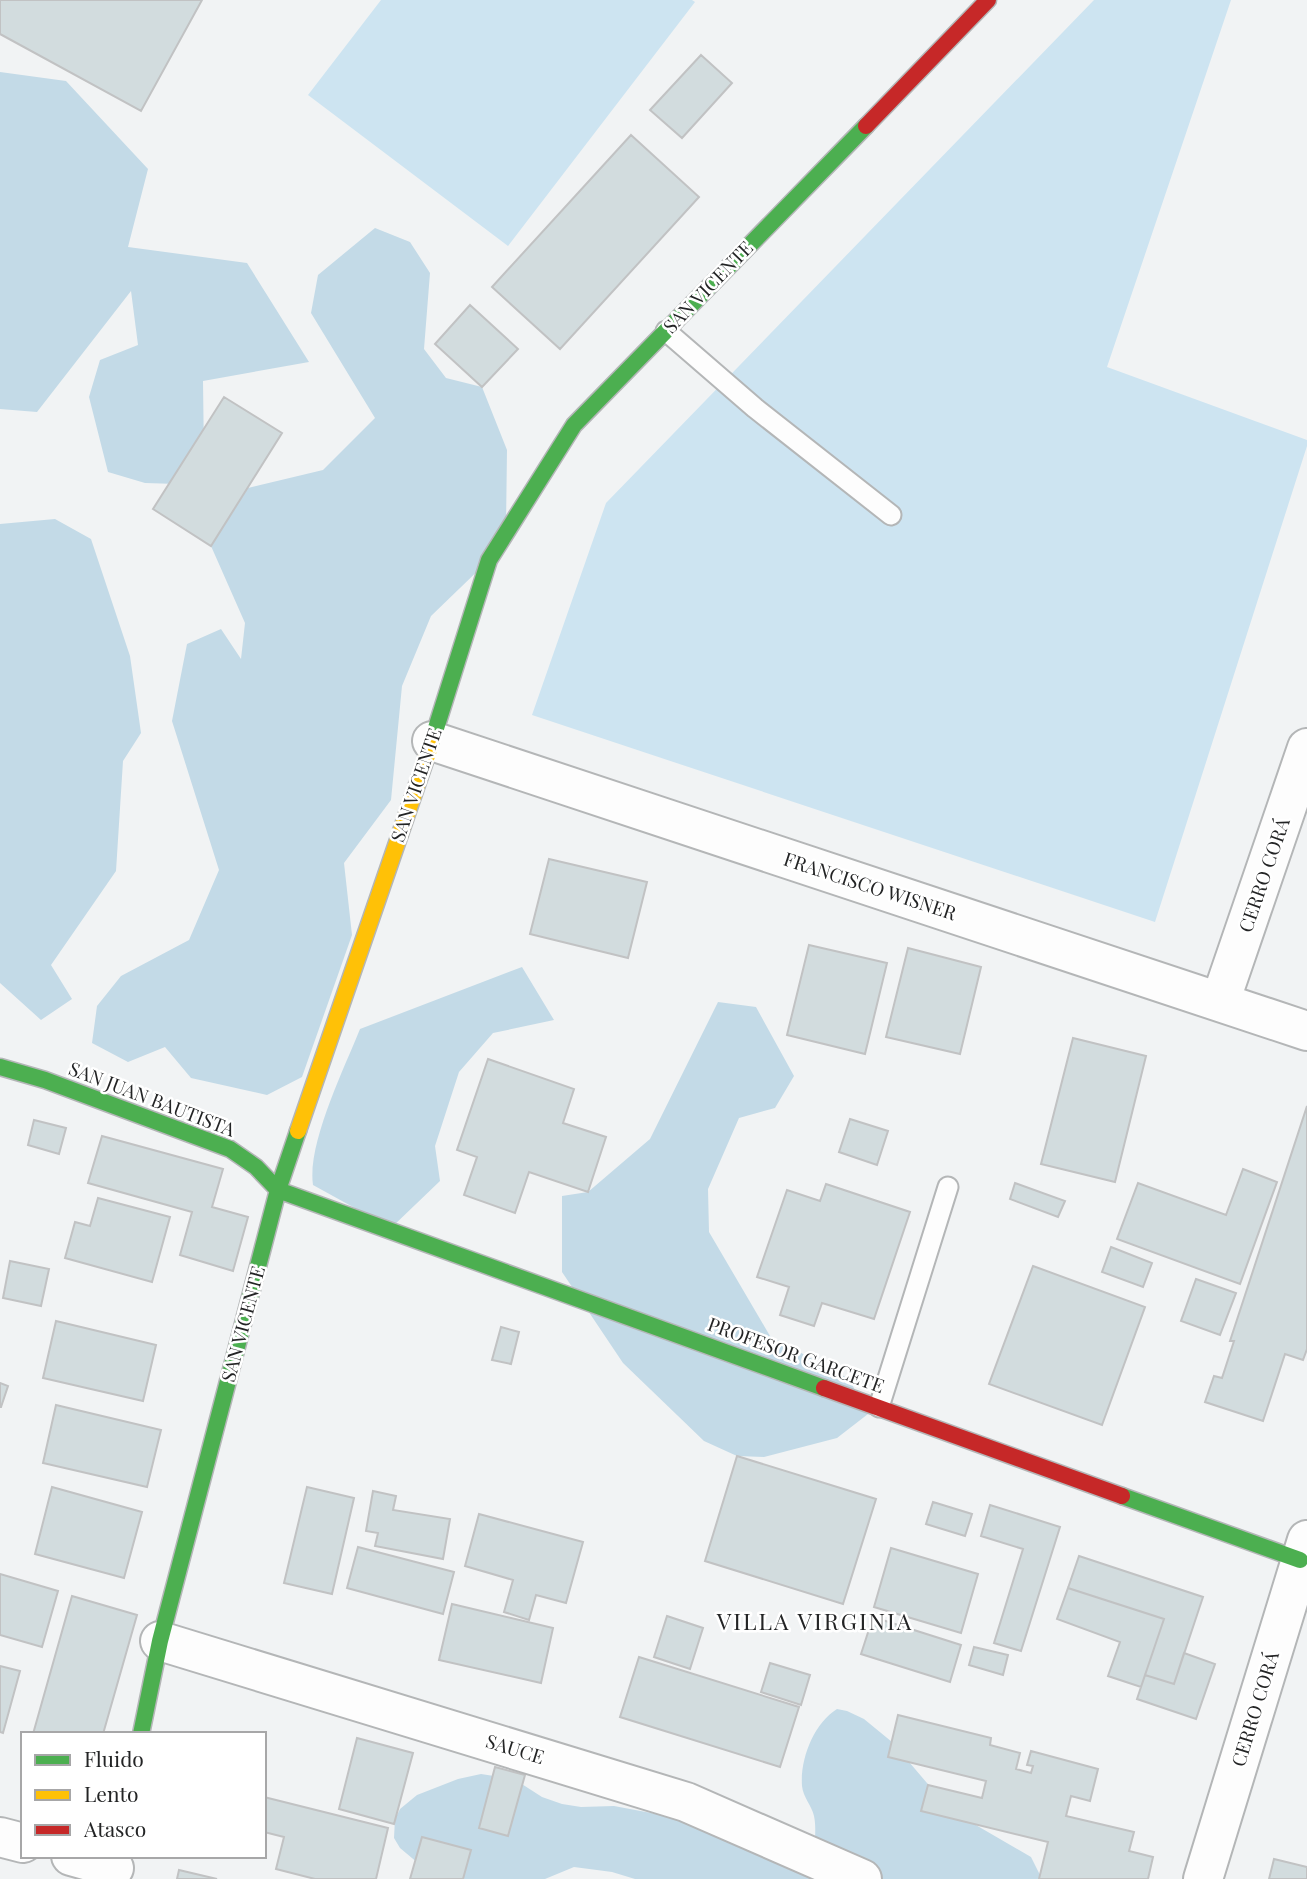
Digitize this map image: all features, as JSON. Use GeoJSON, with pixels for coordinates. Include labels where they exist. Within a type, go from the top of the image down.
{"type":"FeatureCollection","features":[{"type":"Feature","properties":{"kind":"street","name":"SAN VICENTE"},"geometry":{"type":"LineString","coordinates":[[141,1732],[160,1641],[278,1190],[432,741],[489,560],[574,425],[988,0]]}},
{"type":"Feature","properties":{"kind":"street","name":"FRANCISCO WISNER"},"geometry":{"type":"LineString","coordinates":[[432,741],[1307,1031]]}},
{"type":"Feature","properties":{"kind":"street","name":"CERRO CORÁ"},"geometry":{"type":"LineString","coordinates":[[1220,1002],[1307,748]]}},
{"type":"Feature","properties":{"kind":"street","name":"SAN JUAN BAUTISTA"},"geometry":{"type":"LineString","coordinates":[[0,1067],[45,1080],[230,1149],[256,1167],[278,1190]]}},
{"type":"Feature","properties":{"kind":"street","name":"PROFESOR GARCETE"},"geometry":{"type":"LineString","coordinates":[[278,1190],[879,1407],[1304,1550]]}},
{"type":"Feature","properties":{"kind":"street","name":"CERRO CORÁ"},"geometry":{"type":"LineString","coordinates":[[1203,1879],[1304,1550]]}},
{"type":"Feature","properties":{"kind":"street","name":"SAUCE"},"geometry":{"type":"LineString","coordinates":[[160,1641],[686,1801],[862,1879]]}},
{"type":"Feature","properties":{"kind":"street"},"geometry":{"type":"LineString","coordinates":[[0,1837],[21,1842]]}},
{"type":"Feature","properties":{"kind":"street"},"geometry":{"type":"LineString","coordinates":[[78,1858],[114,1868]]}},
{"type":"Feature","properties":{"kind":"lane"},"geometry":{"type":"LineString","coordinates":[[666,331],[755,408],[891,516]]}},
{"type":"Feature","properties":{"kind":"lane"},"geometry":{"type":"LineString","coordinates":[[879,1407],[948,1187]]}},
{"type":"Feature","properties":{"kind":"shaded area"},"geometry":{"type":"Polygon","coordinates":[[[381,0],[695,2],[508,246],[308,95],[381,0]]]}},
{"type":"Feature","properties":{"kind":"shaded area"},"geometry":{"type":"Polygon","coordinates":[[[1094,0],[1231,0],[1107,367],[1307,440],[1155,922],[532,715],[606,503],[1094,0]]]}},
{"type":"Feature","properties":{"kind":"shaded area"},"geometry":{"type":"Polygon","coordinates":[[[0,72],[66,81],[148,169],[128,247],[247,263],[309,362],[203,381],[204,458],[177,484],[145,483],[108,472],[89,397],[100,360],[138,345],[131,291],[37,412],[0,409],[0,72]]]}},
{"type":"Feature","properties":{"kind":"shaded area"},"geometry":{"type":"Polygon","coordinates":[[[375,228],[410,242],[430,273],[424,349],[446,378],[482,387],[507,450],[506,526],[489,560],[431,616],[402,686],[391,800],[344,863],[352,935],[302,1077],[267,1095],[191,1078],[165,1047],[128,1062],[92,1043],[97,1006],[121,976],[189,940],[219,870],[172,721],[187,644],[221,629],[241,659],[245,623],[211,546],[248,488],[323,470],[375,418],[311,313],[318,275],[375,228]]]}},
{"type":"Feature","properties":{"kind":"shaded area"},"geometry":{"type":"Polygon","coordinates":[[[55,519],[91,539],[130,656],[141,733],[123,761],[116,871],[51,965],[72,999],[41,1020],[0,983],[0,524],[55,519]]]}},
{"type":"Feature","properties":{"kind":"shaded area"},"geometry":{"type":"Polygon","coordinates":[[[522,967],[554,1020],[493,1033],[459,1072],[435,1146],[440,1181],[391,1228],[313,1185],[313,1168],[321,1128],[360,1029],[522,967]]]}},
{"type":"Feature","properties":{"kind":"shaded area"},"geometry":{"type":"Polygon","coordinates":[[[718,1002],[756,1007],[794,1076],[775,1108],[739,1118],[708,1189],[709,1232],[770,1336],[849,1379],[868,1414],[837,1438],[764,1457],[737,1456],[704,1441],[623,1363],[562,1272],[562,1196],[588,1192],[650,1139],[718,1002]]]}},
{"type":"Feature","properties":{"kind":"shaded area"},"geometry":{"type":"Polygon","coordinates":[[[837,1709],[864,1719],[892,1742],[950,1810],[1031,1857],[1042,1879],[635,1879],[612,1872],[574,1867],[545,1879],[437,1879],[400,1848],[394,1838],[395,1819],[400,1809],[417,1795],[458,1779],[481,1774],[514,1779],[542,1797],[562,1804],[581,1807],[614,1806],[815,1844],[814,1816],[802,1786],[803,1765],[815,1732],[837,1709]]]}},
{"type":"Feature","properties":{"kind":"building"},"geometry":{"type":"Polygon","coordinates":[[[0,0],[202,0],[141,111],[0,34],[0,0]]]}},
{"type":"Feature","properties":{"kind":"building"},"geometry":{"type":"Polygon","coordinates":[[[701,55],[732,83],[682,138],[650,110],[701,55]]]}},
{"type":"Feature","properties":{"kind":"building"},"geometry":{"type":"Polygon","coordinates":[[[631,135],[699,197],[560,349],[492,287],[631,135]]]}},
{"type":"Feature","properties":{"kind":"building"},"geometry":{"type":"Polygon","coordinates":[[[470,305],[518,349],[482,387],[435,344],[470,305]]]}},
{"type":"Feature","properties":{"kind":"building"},"geometry":{"type":"Polygon","coordinates":[[[224,397],[282,433],[211,546],[153,509],[224,397]]]}},
{"type":"Feature","properties":{"kind":"building"},"geometry":{"type":"Polygon","coordinates":[[[549,859],[647,882],[628,958],[530,934],[549,859]]]}},
{"type":"Feature","properties":{"kind":"building"},"geometry":{"type":"Polygon","coordinates":[[[809,945],[887,963],[865,1054],[787,1035],[809,945]]]}},
{"type":"Feature","properties":{"kind":"building"},"geometry":{"type":"Polygon","coordinates":[[[908,948],[981,967],[960,1054],[886,1037],[908,948]]]}},
{"type":"Feature","properties":{"kind":"building"},"geometry":{"type":"Polygon","coordinates":[[[1073,1038],[1146,1056],[1115,1182],[1041,1164],[1073,1038]]]}},
{"type":"Feature","properties":{"kind":"building"},"geometry":{"type":"Polygon","coordinates":[[[488,1059],[574,1089],[563,1123],[606,1137],[588,1192],[529,1172],[515,1213],[464,1195],[477,1157],[457,1150],[488,1059]]]}},
{"type":"Feature","properties":{"kind":"building"},"geometry":{"type":"Polygon","coordinates":[[[1307,1106],[1307,1349],[1303,1360],[1285,1354],[1263,1421],[1205,1402],[1214,1376],[1222,1378],[1234,1341],[1230,1341],[1307,1106]]]}},
{"type":"Feature","properties":{"kind":"building"},"geometry":{"type":"Polygon","coordinates":[[[850,1119],[888,1131],[877,1165],[839,1152],[850,1119]]]}},
{"type":"Feature","properties":{"kind":"building"},"geometry":{"type":"Polygon","coordinates":[[[34,1120],[66,1128],[59,1154],[28,1145],[34,1120]]]}},
{"type":"Feature","properties":{"kind":"building"},"geometry":{"type":"Polygon","coordinates":[[[102,1136],[223,1169],[212,1207],[248,1217],[233,1271],[180,1255],[192,1212],[88,1183],[102,1136]]]}},
{"type":"Feature","properties":{"kind":"building"},"geometry":{"type":"Polygon","coordinates":[[[1243,1169],[1277,1182],[1240,1284],[1117,1239],[1138,1183],[1226,1215],[1243,1169]]]}},
{"type":"Feature","properties":{"kind":"building"},"geometry":{"type":"Polygon","coordinates":[[[1015,1183],[1065,1201],[1058,1217],[1010,1199],[1015,1183]]]}},
{"type":"Feature","properties":{"kind":"building"},"geometry":{"type":"Polygon","coordinates":[[[826,1184],[910,1212],[874,1319],[822,1303],[814,1326],[780,1315],[789,1287],[757,1277],[787,1190],[820,1201],[826,1184]]]}},
{"type":"Feature","properties":{"kind":"building"},"geometry":{"type":"Polygon","coordinates":[[[98,1198],[170,1217],[152,1282],[65,1258],[75,1222],[90,1226],[98,1198]]]}},
{"type":"Feature","properties":{"kind":"building"},"geometry":{"type":"Polygon","coordinates":[[[1111,1247],[1152,1263],[1143,1287],[1102,1272],[1111,1247]]]}},
{"type":"Feature","properties":{"kind":"building"},"geometry":{"type":"Polygon","coordinates":[[[10,1261],[49,1269],[41,1306],[3,1298],[10,1261]]]}},
{"type":"Feature","properties":{"kind":"building"},"geometry":{"type":"Polygon","coordinates":[[[1033,1266],[1145,1307],[1102,1425],[989,1384],[1033,1266]]]}},
{"type":"Feature","properties":{"kind":"building"},"geometry":{"type":"Polygon","coordinates":[[[1196,1279],[1236,1293],[1220,1335],[1181,1321],[1196,1279]]]}},
{"type":"Feature","properties":{"kind":"building"},"geometry":{"type":"Polygon","coordinates":[[[56,1321],[156,1345],[143,1401],[43,1378],[56,1321]]]}},
{"type":"Feature","properties":{"kind":"building"},"geometry":{"type":"Polygon","coordinates":[[[501,1327],[519,1332],[511,1364],[492,1360],[501,1327]]]}},
{"type":"Feature","properties":{"kind":"building"},"geometry":{"type":"Polygon","coordinates":[[[0,1383],[8,1386],[1,1407],[0,1407],[0,1383]]]}},
{"type":"Feature","properties":{"kind":"building"},"geometry":{"type":"Polygon","coordinates":[[[56,1405],[161,1430],[147,1487],[43,1463],[56,1405]]]}},
{"type":"Feature","properties":{"kind":"building"},"geometry":{"type":"Polygon","coordinates":[[[737,1456],[876,1499],[843,1604],[705,1561],[737,1456]]]}},
{"type":"Feature","properties":{"kind":"building"},"geometry":{"type":"Polygon","coordinates":[[[52,1487],[142,1512],[124,1578],[35,1554],[52,1487]]]}},
{"type":"Feature","properties":{"kind":"building"},"geometry":{"type":"Polygon","coordinates":[[[307,1487],[354,1498],[332,1594],[284,1583],[307,1487]]]}},
{"type":"Feature","properties":{"kind":"building"},"geometry":{"type":"Polygon","coordinates":[[[373,1491],[396,1496],[393,1510],[450,1519],[443,1559],[375,1546],[378,1533],[366,1531],[373,1491]]]}},
{"type":"Feature","properties":{"kind":"building"},"geometry":{"type":"Polygon","coordinates":[[[933,1502],[972,1514],[965,1536],[926,1524],[933,1502]]]}},
{"type":"Feature","properties":{"kind":"building"},"geometry":{"type":"Polygon","coordinates":[[[990,1505],[1060,1527],[1021,1651],[994,1643],[1023,1549],[981,1536],[990,1505]]]}},
{"type":"Feature","properties":{"kind":"building"},"geometry":{"type":"Polygon","coordinates":[[[479,1514],[583,1542],[566,1603],[536,1595],[529,1620],[504,1612],[513,1580],[465,1566],[479,1514]]]}},
{"type":"Feature","properties":{"kind":"building"},"geometry":{"type":"Polygon","coordinates":[[[358,1547],[454,1572],[443,1614],[347,1588],[358,1547]]]}},
{"type":"Feature","properties":{"kind":"building"},"geometry":{"type":"Polygon","coordinates":[[[891,1548],[978,1574],[961,1633],[874,1607],[891,1548]]]}},
{"type":"Feature","properties":{"kind":"building"},"geometry":{"type":"Polygon","coordinates":[[[1079,1556],[1203,1597],[1174,1684],[1145,1675],[1164,1619],[1068,1588],[1079,1556]]]}},
{"type":"Feature","properties":{"kind":"building"},"geometry":{"type":"Polygon","coordinates":[[[0,1574],[58,1591],[42,1647],[0,1635],[0,1574]]]}},
{"type":"Feature","properties":{"kind":"building"},"geometry":{"type":"Polygon","coordinates":[[[1068,1588],[1164,1619],[1141,1687],[1108,1676],[1120,1642],[1057,1619],[1068,1588]]]}},
{"type":"Feature","properties":{"kind":"building"},"geometry":{"type":"Polygon","coordinates":[[[72,1596],[137,1615],[104,1732],[34,1732],[72,1596]]]}},
{"type":"Feature","properties":{"kind":"building"},"geometry":{"type":"Polygon","coordinates":[[[452,1604],[553,1628],[541,1683],[439,1660],[452,1604]]]}},
{"type":"Feature","properties":{"kind":"building"},"geometry":{"type":"Polygon","coordinates":[[[667,1616],[703,1628],[690,1669],[654,1657],[667,1616]]]}},
{"type":"Feature","properties":{"kind":"building"},"geometry":{"type":"Polygon","coordinates":[[[873,1617],[961,1645],[950,1682],[861,1654],[873,1617]]]}},
{"type":"Feature","properties":{"kind":"building"},"geometry":{"type":"Polygon","coordinates":[[[974,1647],[1008,1655],[1003,1675],[969,1665],[974,1647]]]}},
{"type":"Feature","properties":{"kind":"building"},"geometry":{"type":"Polygon","coordinates":[[[1184,1653],[1215,1664],[1196,1719],[1137,1699],[1145,1675],[1174,1684],[1184,1653]]]}},
{"type":"Feature","properties":{"kind":"building"},"geometry":{"type":"Polygon","coordinates":[[[639,1657],[799,1707],[780,1767],[620,1717],[639,1657]]]}},
{"type":"Feature","properties":{"kind":"building"},"geometry":{"type":"Polygon","coordinates":[[[770,1663],[810,1675],[801,1705],[761,1692],[770,1663]]]}},
{"type":"Feature","properties":{"kind":"building"},"geometry":{"type":"Polygon","coordinates":[[[0,1666],[20,1671],[3,1733],[0,1732],[0,1666]]]}},
{"type":"Feature","properties":{"kind":"building"},"geometry":{"type":"Polygon","coordinates":[[[898,1715],[991,1738],[990,1745],[1020,1753],[1016,1769],[1031,1773],[1033,1766],[1027,1765],[1031,1751],[1098,1769],[1090,1801],[1071,1796],[1066,1816],[1134,1832],[1129,1851],[1153,1857],[1148,1879],[1039,1879],[1048,1842],[921,1811],[928,1785],[982,1798],[986,1781],[888,1757],[898,1715]]]}},
{"type":"Feature","properties":{"kind":"building"},"geometry":{"type":"Polygon","coordinates":[[[357,1738],[413,1753],[394,1824],[339,1809],[357,1738]]]}},
{"type":"Feature","properties":{"kind":"building"},"geometry":{"type":"Polygon","coordinates":[[[495,1767],[525,1775],[508,1836],[479,1828],[495,1767]]]}},
{"type":"Feature","properties":{"kind":"building"},"geometry":{"type":"Polygon","coordinates":[[[266,1798],[388,1828],[376,1879],[315,1879],[276,1869],[284,1837],[266,1832],[266,1798]]]}},
{"type":"Feature","properties":{"kind":"building"},"geometry":{"type":"Polygon","coordinates":[[[422,1837],[471,1850],[463,1879],[410,1879],[422,1837]]]}},
{"type":"Feature","properties":{"kind":"building"},"geometry":{"type":"Polygon","coordinates":[[[1274,1859],[1307,1867],[1307,1879],[1269,1879],[1274,1859]]]}},
{"type":"Feature","properties":{"kind":"building"},"geometry":{"type":"Polygon","coordinates":[[[179,1870],[217,1879],[177,1879],[179,1870]]]}},
{"type":"Feature","properties":{"kind":"traffic: fast"},"geometry":{"type":"LineString","coordinates":[[431,744],[489,560],[574,425],[866,126]]}},
{"type":"Feature","properties":{"kind":"traffic: fast"},"geometry":{"type":"LineString","coordinates":[[0,1067],[45,1080],[230,1149],[256,1167],[278,1190],[824,1388]]}},
{"type":"Feature","properties":{"kind":"traffic: fast"},"geometry":{"type":"LineString","coordinates":[[141,1732],[160,1641],[278,1190],[298,1131]]}},
{"type":"Feature","properties":{"kind":"traffic: fast"},"geometry":{"type":"LineString","coordinates":[[1122,1496],[1300,1560]]}},
{"type":"Feature","properties":{"kind":"traffic: slow"},"geometry":{"type":"LineString","coordinates":[[298,1131],[431,744]]}},
{"type":"Feature","properties":{"kind":"traffic: jam"},"geometry":{"type":"LineString","coordinates":[[866,126],[988,0]]}},
{"type":"Feature","properties":{"kind":"traffic: jam"},"geometry":{"type":"LineString","coordinates":[[824,1388],[1122,1496]]}},
{"type":"Feature","properties":{"kind":"district","name":"VILLA VIRGINIA"},"geometry":{"type":"Point","coordinates":[815,1622]}}]}
